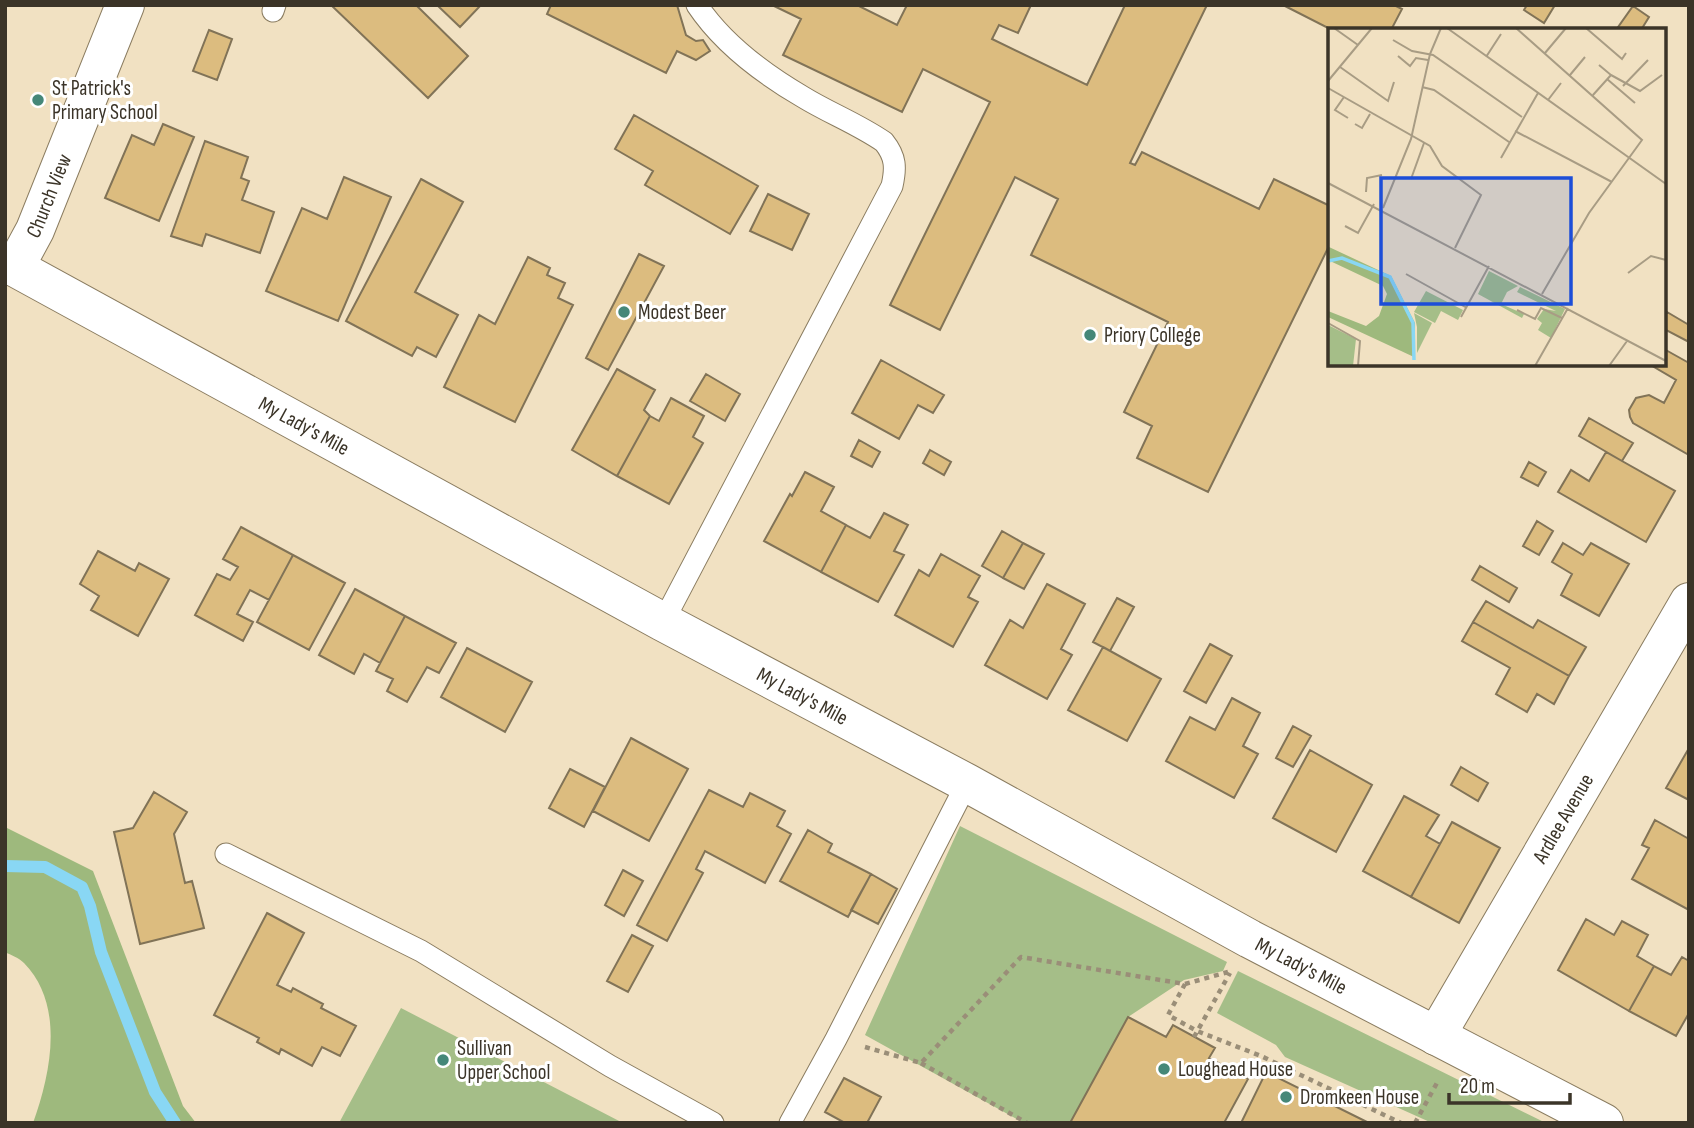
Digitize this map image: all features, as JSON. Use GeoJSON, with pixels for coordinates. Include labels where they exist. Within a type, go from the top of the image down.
{"type":"FeatureCollection","features":[{"type":"Feature","properties":{"kind":"street","name":"Church View"},"geometry":{"type":"LineString","coordinates":[[10,264],[35,230],[125,5]]}},
{"type":"Feature","properties":{"kind":"street","name":"My Lady's Mile"},"geometry":{"type":"LineString","coordinates":[[10,264],[663,622],[967,783],[1250,939],[1605,1123]]}},
{"type":"Feature","properties":{"kind":"street","name":"Ardlee Avenue"},"geometry":{"type":"LineString","coordinates":[[1446,1041],[1689,602]]}},
{"type":"Feature","properties":{"kind":"lane"},"geometry":{"type":"LineString","coordinates":[[663,622],[886,198],[896,169],[893,153],[884,142],[802,97],[750,63],[707,20],[697,5]]}},
{"type":"Feature","properties":{"kind":"lane"},"geometry":{"type":"LineString","coordinates":[[790,1123],[967,783]]}},
{"type":"Feature","properties":{"kind":"lane"},"geometry":{"type":"LineString","coordinates":[[226,854],[421,951],[610,1066],[713,1123]]}},
{"type":"Feature","properties":{"kind":"path"},"geometry":{"type":"LineString","coordinates":[[1194,1037],[1250,939]]}},
{"type":"Feature","properties":{"kind":"path"},"geometry":{"type":"LineString","coordinates":[[921,1063],[1021,957],[1185,984],[1231,971]]}},
{"type":"Feature","properties":{"kind":"path"},"geometry":{"type":"LineString","coordinates":[[1185,984],[1168,1015],[1401,1123]]}},
{"type":"Feature","properties":{"kind":"path"},"geometry":{"type":"LineString","coordinates":[[836,1039],[921,1063],[1027,1123]]}},
{"type":"Feature","properties":{"kind":"path"},"geometry":{"type":"LineString","coordinates":[[1415,1123],[1446,1041]]}},
{"type":"Feature","properties":{"kind":"green space"},"geometry":{"type":"Polygon","coordinates":[[[960,826],[1227,962],[1223,971],[1184,980],[1128,1017],[1070,1123],[1024,1123],[865,1035],[960,826]]]}},
{"type":"Feature","properties":{"kind":"green space"},"geometry":{"type":"Polygon","coordinates":[[[5,827],[93,871],[183,1106],[196,1123],[33,1123],[49,1061],[50,1019],[37,980],[22,961],[5,952],[5,827]]]}},
{"type":"Feature","properties":{"kind":"green space"},"geometry":{"type":"Polygon","coordinates":[[[1238,971],[1546,1123],[1432,1123],[1285,1057],[1276,1045],[1217,1013],[1238,971]]]}},
{"type":"Feature","properties":{"kind":"green space","name":"Sullivan Upper School"},"geometry":{"type":"Polygon","coordinates":[[[401,1008],[623,1123],[339,1123],[401,1008]]]}},
{"type":"Feature","properties":{"kind":"building"},"geometry":{"type":"Polygon","coordinates":[[[331,5],[416,5],[468,56],[428,98],[331,5]]]}},
{"type":"Feature","properties":{"kind":"building"},"geometry":{"type":"Polygon","coordinates":[[[437,5],[481,5],[460,27],[437,5]]]}},
{"type":"Feature","properties":{"kind":"building"},"geometry":{"type":"Polygon","coordinates":[[[551,5],[677,5],[686,35],[696,41],[703,40],[710,51],[696,60],[677,51],[666,73],[547,14],[551,5]]]}},
{"type":"Feature","properties":{"kind":"building"},"geometry":{"type":"Polygon","coordinates":[[[772,5],[857,5],[897,25],[907,5],[1031,5],[1018,33],[999,25],[992,39],[1087,85],[1125,5],[1207,5],[1130,163],[1135,165],[1142,152],[1259,209],[1274,179],[1328,205],[1328,248],[1208,492],[1137,458],[1152,426],[1124,412],[1168,322],[1031,255],[1058,199],[1015,177],[940,330],[890,305],[990,102],[923,69],[902,112],[783,55],[801,19],[772,5]]]}},
{"type":"Feature","properties":{"kind":"building"},"geometry":{"type":"Polygon","coordinates":[[[1283,5],[1394,5],[1402,9],[1392,28],[1328,28],[1283,5]]]}},
{"type":"Feature","properties":{"kind":"building"},"geometry":{"type":"Polygon","coordinates":[[[1527,5],[1555,5],[1544,23],[1524,10],[1527,5]]]}},
{"type":"Feature","properties":{"kind":"building"},"geometry":{"type":"Polygon","coordinates":[[[1633,6],[1649,17],[1642,28],[1617,28],[1633,6]]]}},
{"type":"Feature","properties":{"kind":"building"},"geometry":{"type":"Polygon","coordinates":[[[209,30],[232,39],[217,80],[193,71],[209,30]]]}},
{"type":"Feature","properties":{"kind":"building"},"geometry":{"type":"Polygon","coordinates":[[[634,115],[758,186],[730,234],[645,185],[653,171],[615,149],[634,115]]]}},
{"type":"Feature","properties":{"kind":"building"},"geometry":{"type":"Polygon","coordinates":[[[163,124],[194,137],[159,221],[105,198],[132,135],[154,145],[163,124]]]}},
{"type":"Feature","properties":{"kind":"building"},"geometry":{"type":"Polygon","coordinates":[[[205,141],[248,157],[241,178],[249,181],[242,200],[274,212],[260,253],[206,234],[202,246],[171,236],[205,141]]]}},
{"type":"Feature","properties":{"kind":"building"},"geometry":{"type":"Polygon","coordinates":[[[344,177],[391,197],[338,321],[266,291],[302,208],[327,219],[344,177]]]}},
{"type":"Feature","properties":{"kind":"building"},"geometry":{"type":"Polygon","coordinates":[[[421,179],[463,202],[415,292],[458,315],[436,357],[417,347],[412,356],[346,321],[421,179]]]}},
{"type":"Feature","properties":{"kind":"building"},"geometry":{"type":"Polygon","coordinates":[[[768,194],[809,214],[792,250],[750,231],[768,194]]]}},
{"type":"Feature","properties":{"kind":"building","name":"Modest Beer"},"geometry":{"type":"Polygon","coordinates":[[[639,254],[664,266],[608,370],[586,358],[639,254]]]}},
{"type":"Feature","properties":{"kind":"building"},"geometry":{"type":"Polygon","coordinates":[[[528,257],[550,268],[547,275],[565,283],[558,298],[573,305],[515,422],[444,387],[479,315],[495,324],[528,257]]]}},
{"type":"Feature","properties":{"kind":"building"},"geometry":{"type":"Polygon","coordinates":[[[1666,313],[1689,325],[1689,342],[1666,330],[1666,313]]]}},
{"type":"Feature","properties":{"kind":"building"},"geometry":{"type":"Polygon","coordinates":[[[1666,350],[1689,363],[1689,455],[1633,423],[1630,417],[1629,410],[1636,398],[1649,395],[1664,403],[1676,380],[1652,366],[1666,366],[1666,350]]]}},
{"type":"Feature","properties":{"kind":"building"},"geometry":{"type":"Polygon","coordinates":[[[881,360],[944,395],[933,413],[918,405],[899,439],[852,413],[881,360]]]}},
{"type":"Feature","properties":{"kind":"building"},"geometry":{"type":"Polygon","coordinates":[[[617,369],[655,390],[644,410],[650,416],[617,476],[572,450],[617,369]]]}},
{"type":"Feature","properties":{"kind":"building"},"geometry":{"type":"Polygon","coordinates":[[[706,374],[740,394],[725,421],[690,401],[706,374]]]}},
{"type":"Feature","properties":{"kind":"building"},"geometry":{"type":"Polygon","coordinates":[[[671,398],[704,416],[693,437],[703,443],[669,504],[617,476],[650,416],[659,421],[671,398]]]}},
{"type":"Feature","properties":{"kind":"building"},"geometry":{"type":"Polygon","coordinates":[[[1589,418],[1633,443],[1622,461],[1579,436],[1589,418]]]}},
{"type":"Feature","properties":{"kind":"building"},"geometry":{"type":"Polygon","coordinates":[[[859,440],[880,452],[872,467],[851,456],[859,440]]]}},
{"type":"Feature","properties":{"kind":"building"},"geometry":{"type":"Polygon","coordinates":[[[930,450],[951,462],[944,475],[923,463],[930,450]]]}},
{"type":"Feature","properties":{"kind":"building"},"geometry":{"type":"Polygon","coordinates":[[[1606,452],[1675,491],[1646,542],[1558,492],[1571,470],[1589,481],[1606,452]]]}},
{"type":"Feature","properties":{"kind":"building"},"geometry":{"type":"Polygon","coordinates":[[[1529,462],[1546,472],[1538,486],[1521,477],[1529,462]]]}},
{"type":"Feature","properties":{"kind":"building"},"geometry":{"type":"Polygon","coordinates":[[[805,472],[834,487],[821,511],[846,525],[821,572],[764,541],[805,472]]]}},
{"type":"Feature","properties":{"kind":"building"},"geometry":{"type":"Polygon","coordinates":[[[884,513],[908,525],[894,551],[904,555],[878,602],[821,572],[846,525],[870,538],[884,513]]]}},
{"type":"Feature","properties":{"kind":"building"},"geometry":{"type":"Polygon","coordinates":[[[1537,521],[1553,531],[1539,555],[1523,546],[1537,521]]]}},
{"type":"Feature","properties":{"kind":"building"},"geometry":{"type":"Polygon","coordinates":[[[241,527],[293,555],[269,600],[250,590],[237,614],[253,622],[243,641],[195,615],[217,574],[230,580],[238,567],[223,559],[241,527]]]}},
{"type":"Feature","properties":{"kind":"building"},"geometry":{"type":"Polygon","coordinates":[[[1002,531],[1023,543],[1003,578],[982,566],[1002,531]]]}},
{"type":"Feature","properties":{"kind":"building"},"geometry":{"type":"Polygon","coordinates":[[[1023,543],[1044,554],[1024,589],[1003,578],[1023,543]]]}},
{"type":"Feature","properties":{"kind":"building"},"geometry":{"type":"Polygon","coordinates":[[[1563,543],[1583,555],[1591,543],[1629,564],[1599,616],[1561,595],[1572,574],[1552,562],[1563,543]]]}},
{"type":"Feature","properties":{"kind":"building"},"geometry":{"type":"Polygon","coordinates":[[[98,551],[135,571],[139,563],[169,579],[138,636],[91,610],[99,596],[80,584],[98,551]]]}},
{"type":"Feature","properties":{"kind":"building"},"geometry":{"type":"Polygon","coordinates":[[[941,554],[980,576],[968,597],[978,602],[953,647],[895,615],[919,570],[929,576],[941,554]]]}},
{"type":"Feature","properties":{"kind":"building"},"geometry":{"type":"Polygon","coordinates":[[[293,555],[345,583],[309,650],[257,622],[293,555]]]}},
{"type":"Feature","properties":{"kind":"building"},"geometry":{"type":"Polygon","coordinates":[[[1480,566],[1517,588],[1509,602],[1472,580],[1480,566]]]}},
{"type":"Feature","properties":{"kind":"building"},"geometry":{"type":"Polygon","coordinates":[[[1047,584],[1085,604],[1061,649],[1072,655],[1047,699],[985,665],[1010,620],[1023,628],[1047,584]]]}},
{"type":"Feature","properties":{"kind":"building"},"geometry":{"type":"Polygon","coordinates":[[[355,589],[405,616],[380,663],[364,654],[354,674],[319,655],[355,589]]]}},
{"type":"Feature","properties":{"kind":"building"},"geometry":{"type":"Polygon","coordinates":[[[1117,598],[1134,607],[1110,651],[1093,642],[1117,598]]]}},
{"type":"Feature","properties":{"kind":"building"},"geometry":{"type":"Polygon","coordinates":[[[1486,601],[1533,628],[1538,620],[1586,647],[1569,676],[1473,622],[1486,601]]]}},
{"type":"Feature","properties":{"kind":"building"},"geometry":{"type":"Polygon","coordinates":[[[405,616],[456,643],[439,673],[427,667],[407,702],[387,691],[393,679],[376,671],[405,616]]]}},
{"type":"Feature","properties":{"kind":"building"},"geometry":{"type":"Polygon","coordinates":[[[1473,622],[1569,676],[1554,704],[1537,694],[1527,712],[1496,694],[1510,668],[1462,641],[1473,622]]]}},
{"type":"Feature","properties":{"kind":"building"},"geometry":{"type":"Polygon","coordinates":[[[1210,644],[1232,656],[1206,703],[1184,691],[1210,644]]]}},
{"type":"Feature","properties":{"kind":"building"},"geometry":{"type":"Polygon","coordinates":[[[1103,647],[1161,679],[1127,741],[1068,710],[1103,647]]]}},
{"type":"Feature","properties":{"kind":"building"},"geometry":{"type":"Polygon","coordinates":[[[467,648],[532,682],[505,732],[441,697],[467,648]]]}},
{"type":"Feature","properties":{"kind":"building"},"geometry":{"type":"Polygon","coordinates":[[[1232,698],[1260,713],[1243,746],[1258,754],[1234,798],[1166,761],[1190,717],[1215,730],[1232,698]]]}},
{"type":"Feature","properties":{"kind":"building"},"geometry":{"type":"Polygon","coordinates":[[[1293,726],[1311,736],[1293,767],[1276,758],[1293,726]]]}},
{"type":"Feature","properties":{"kind":"building"},"geometry":{"type":"Polygon","coordinates":[[[631,738],[688,769],[649,841],[593,811],[631,738]]]}},
{"type":"Feature","properties":{"kind":"building"},"geometry":{"type":"Polygon","coordinates":[[[1689,748],[1689,800],[1666,788],[1689,748]]]}},
{"type":"Feature","properties":{"kind":"building"},"geometry":{"type":"Polygon","coordinates":[[[1310,750],[1372,785],[1336,852],[1273,818],[1310,750]]]}},
{"type":"Feature","properties":{"kind":"building"},"geometry":{"type":"Polygon","coordinates":[[[1461,767],[1488,783],[1478,801],[1451,785],[1461,767]]]}},
{"type":"Feature","properties":{"kind":"building"},"geometry":{"type":"Polygon","coordinates":[[[570,769],[605,787],[584,827],[549,808],[570,769]]]}},
{"type":"Feature","properties":{"kind":"building"},"geometry":{"type":"Polygon","coordinates":[[[709,790],[743,807],[750,793],[785,811],[777,826],[791,834],[765,883],[705,851],[696,869],[703,873],[667,941],[637,925],[709,790]]]}},
{"type":"Feature","properties":{"kind":"building"},"geometry":{"type":"Polygon","coordinates":[[[154,792],[187,812],[174,834],[185,883],[192,881],[204,928],[140,944],[114,832],[133,828],[154,792]]]}},
{"type":"Feature","properties":{"kind":"building"},"geometry":{"type":"Polygon","coordinates":[[[1404,796],[1439,815],[1426,836],[1440,844],[1411,897],[1363,871],[1404,796]]]}},
{"type":"Feature","properties":{"kind":"building"},"geometry":{"type":"Polygon","coordinates":[[[1655,820],[1689,839],[1689,910],[1632,879],[1649,848],[1642,845],[1655,820]]]}},
{"type":"Feature","properties":{"kind":"building"},"geometry":{"type":"Polygon","coordinates":[[[1452,822],[1500,848],[1459,923],[1411,897],[1452,822]]]}},
{"type":"Feature","properties":{"kind":"building"},"geometry":{"type":"Polygon","coordinates":[[[808,830],[832,844],[828,852],[871,874],[848,917],[780,881],[808,830]]]}},
{"type":"Feature","properties":{"kind":"building"},"geometry":{"type":"Polygon","coordinates":[[[623,870],[643,881],[624,916],[605,905],[623,870]]]}},
{"type":"Feature","properties":{"kind":"building"},"geometry":{"type":"Polygon","coordinates":[[[871,874],[897,889],[878,924],[851,910],[871,874]]]}},
{"type":"Feature","properties":{"kind":"building"},"geometry":{"type":"Polygon","coordinates":[[[267,913],[304,933],[277,985],[291,992],[293,988],[323,1004],[321,1008],[356,1026],[340,1056],[322,1047],[312,1066],[281,1049],[279,1054],[257,1042],[259,1038],[214,1015],[267,913]]]}},
{"type":"Feature","properties":{"kind":"building"},"geometry":{"type":"Polygon","coordinates":[[[1586,919],[1614,935],[1622,921],[1648,935],[1637,956],[1654,966],[1629,1011],[1558,970],[1586,919]]]}},
{"type":"Feature","properties":{"kind":"building"},"geometry":{"type":"Polygon","coordinates":[[[632,935],[653,946],[628,992],[607,981],[632,935]]]}},
{"type":"Feature","properties":{"kind":"building"},"geometry":{"type":"Polygon","coordinates":[[[1682,957],[1689,961],[1689,1013],[1676,1036],[1629,1011],[1654,966],[1671,975],[1682,957]]]}},
{"type":"Feature","properties":{"kind":"building","name":"Loughead House"},"geometry":{"type":"Polygon","coordinates":[[[1128,1017],[1166,1037],[1173,1025],[1215,1048],[1209,1058],[1248,1079],[1224,1123],[1070,1123],[1128,1017]]]}},
{"type":"Feature","properties":{"kind":"building","name":"Dromkeen House"},"geometry":{"type":"Polygon","coordinates":[[[1266,1072],[1369,1123],[1241,1123],[1266,1072]]]}},
{"type":"Feature","properties":{"kind":"building"},"geometry":{"type":"Polygon","coordinates":[[[844,1078],[881,1097],[867,1123],[845,1123],[825,1112],[844,1078]]]}},
{"type":"Feature","properties":{"kind":"waterway"},"geometry":{"type":"LineString","coordinates":[[5,866],[45,867],[82,887],[90,906],[101,952],[155,1092],[175,1123]]}},
{"type":"Feature","properties":{"kind":"place","name":"St Patrick's Primary School"},"geometry":{"type":"Point","coordinates":[38,100]}},
{"type":"Feature","properties":{"kind":"place","name":"Modest Beer"},"geometry":{"type":"Point","coordinates":[624,312]}},
{"type":"Feature","properties":{"kind":"place","name":"Priory College"},"geometry":{"type":"Point","coordinates":[1090,335]}},
{"type":"Feature","properties":{"kind":"place","name":"Sullivan Upper School"},"geometry":{"type":"Point","coordinates":[443,1060]}},
{"type":"Feature","properties":{"kind":"place","name":"Loughead House"},"geometry":{"type":"Point","coordinates":[1164,1069]}},
{"type":"Feature","properties":{"kind":"place","name":"Dromkeen House"},"geometry":{"type":"Point","coordinates":[1286,1097]}}]}
